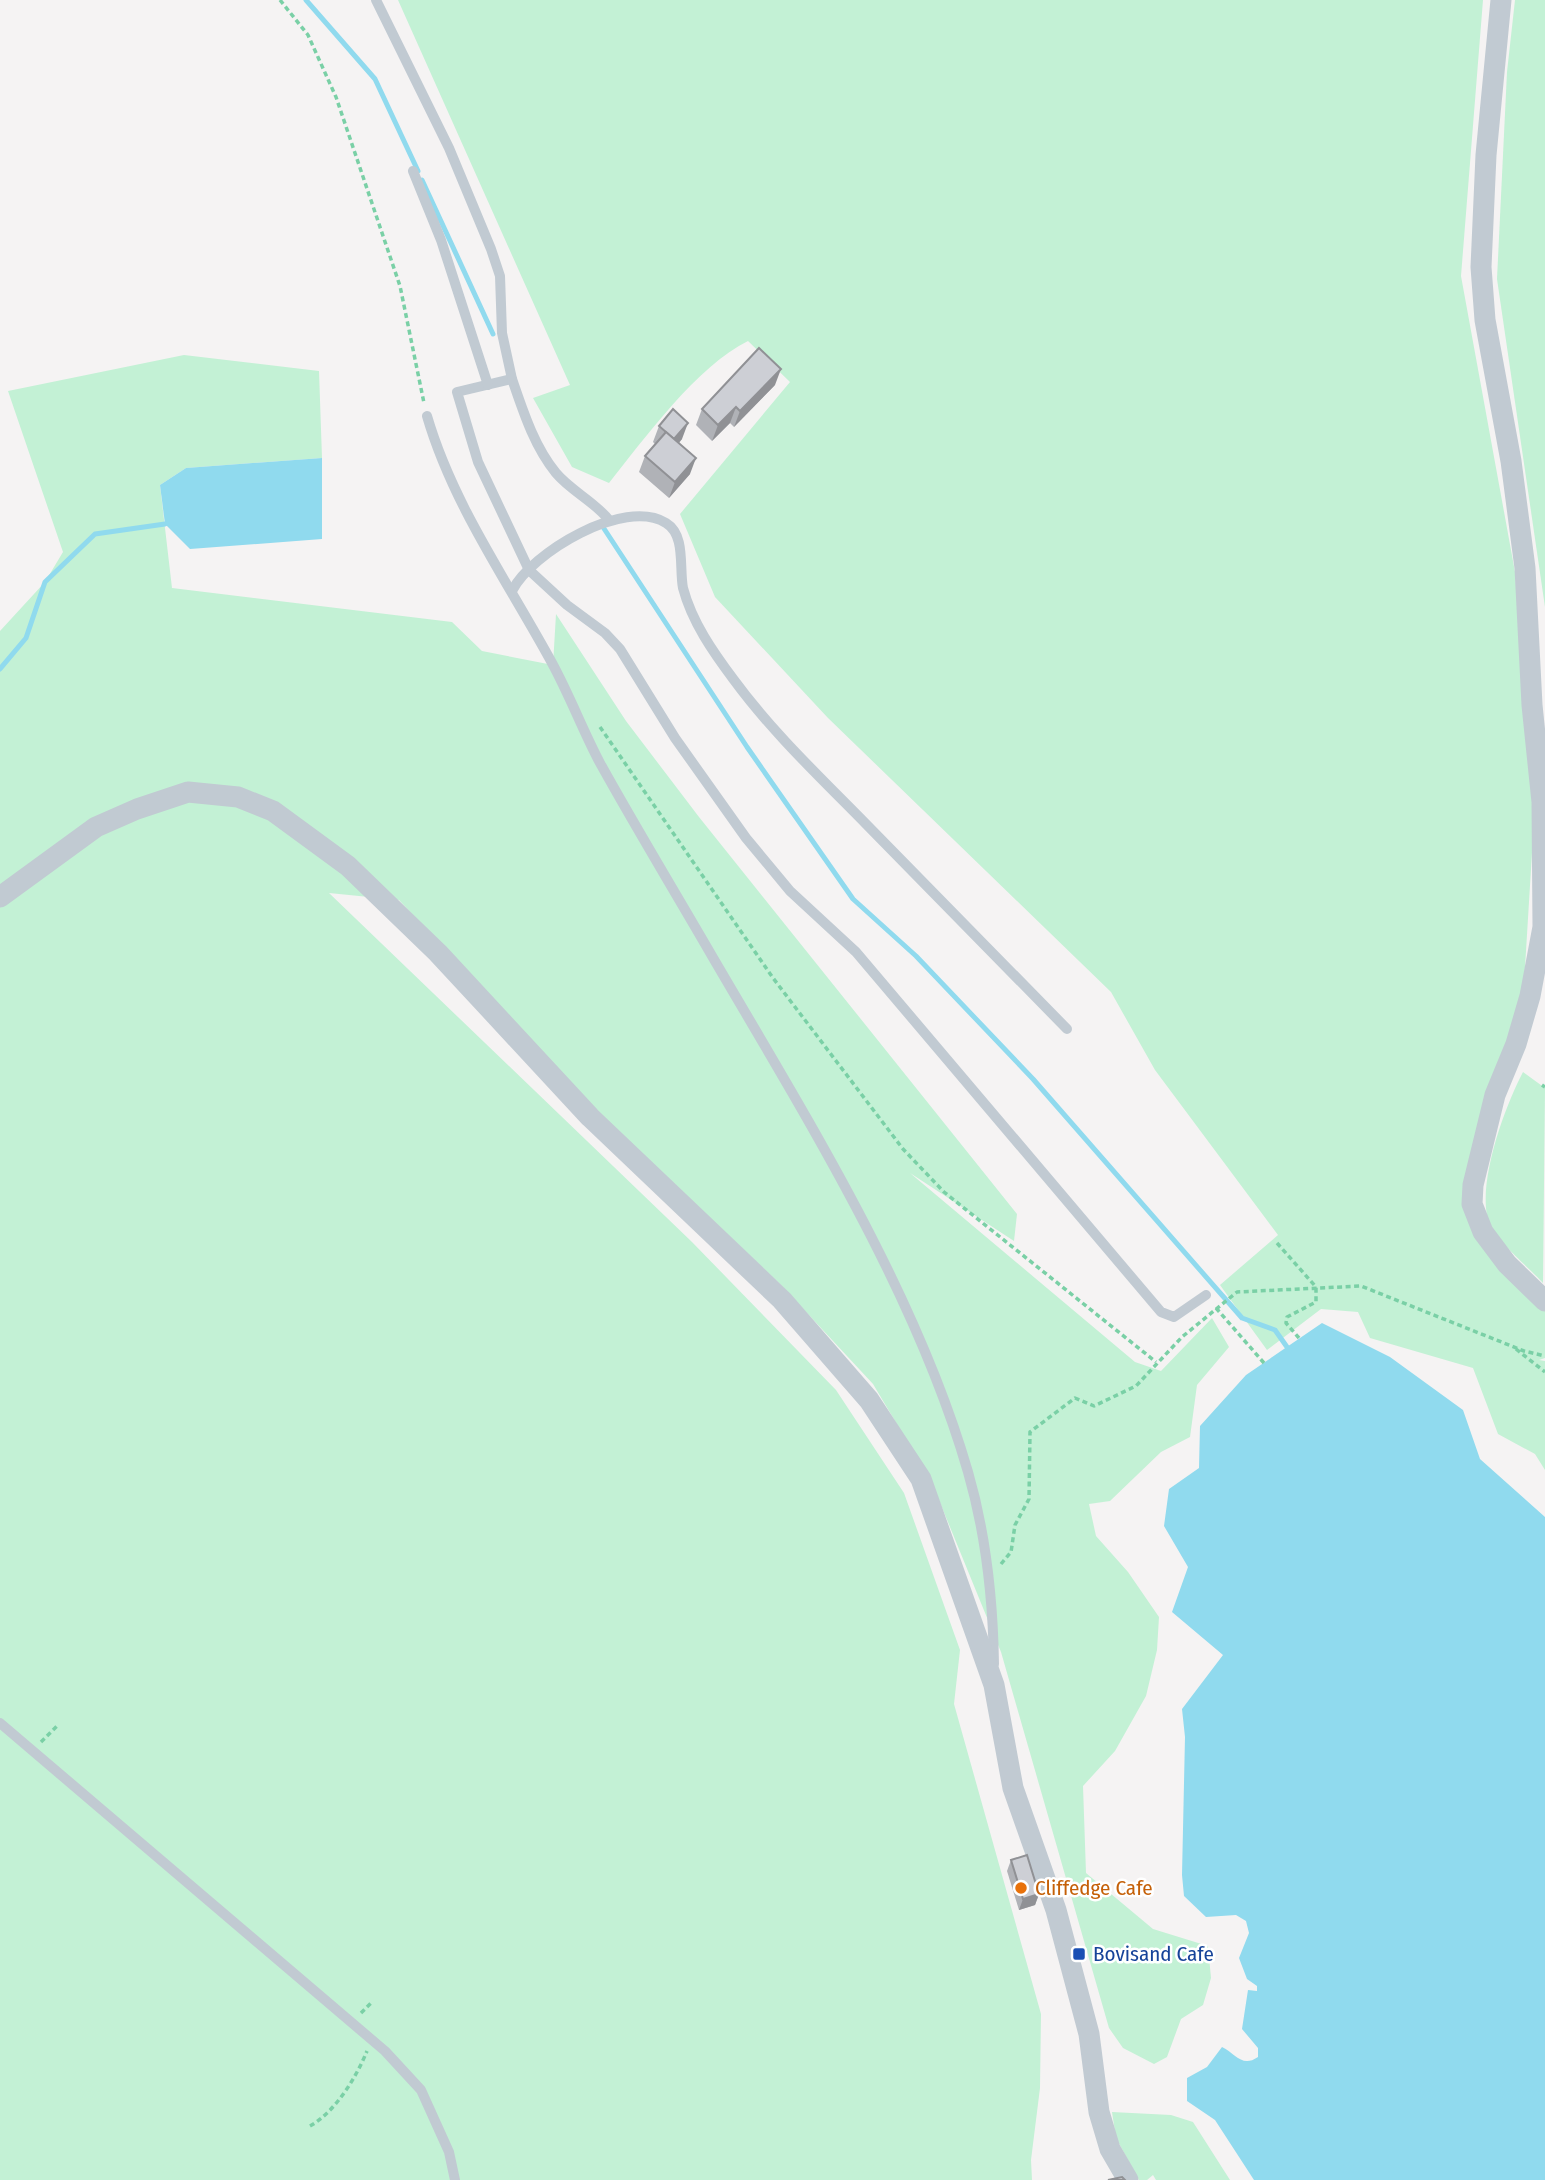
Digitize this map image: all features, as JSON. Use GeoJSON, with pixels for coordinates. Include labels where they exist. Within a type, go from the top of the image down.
{"type":"FeatureCollection","features":[{"type":"Feature","properties":{"kind":"street"},"geometry":{"type":"LineString","coordinates":[[1502,0],[1486,155],[1480,267],[1485,320],[1511,461],[1525,568],[1532,705],[1543,817],[1543,927],[1523,1020],[1495,1095],[1473,1185],[1472,1204],[1483,1231],[1499,1253],[1545,1301]]}},
{"type":"Feature","properties":{"kind":"street"},"geometry":{"type":"LineString","coordinates":[[0,897],[96,827],[137,809],[188,792],[238,797],[273,811],[348,866],[438,953],[590,1117],[782,1300],[869,1400],[922,1479],[994,1685],[1013,1788],[1056,1910],[1089,2034],[1099,2112],[1110,2149],[1128,2180]]}},
{"type":"Feature","properties":{"kind":"lane"},"geometry":{"type":"LineString","coordinates":[[376,0],[449,148],[491,249],[500,276],[502,333],[512,379],[537,443],[557,474],[600,508],[609,520]]}},
{"type":"Feature","properties":{"kind":"lane"},"geometry":{"type":"LineString","coordinates":[[413,171],[441,240],[488,385]]}},
{"type":"Feature","properties":{"kind":"lane"},"geometry":{"type":"LineString","coordinates":[[512,379],[457,392],[478,462],[529,570],[567,605],[605,633],[620,649],[687,756],[746,838],[790,891],[856,953],[1161,1312],[1174,1317],[1206,1295]]}},
{"type":"Feature","properties":{"kind":"lane"},"geometry":{"type":"LineString","coordinates":[[427,416],[438,453],[458,496],[553,665],[599,761],[810,1126],[884,1264],[936,1381],[968,1473],[985,1554],[993,1629],[994,1685]]}},
{"type":"Feature","properties":{"kind":"lane"},"geometry":{"type":"LineString","coordinates":[[512,591],[518,580],[560,546],[609,520],[634,516],[657,519],[671,527],[680,547],[683,586],[691,613],[714,652],[758,711],[1068,1029]]}},
{"type":"Feature","properties":{"kind":"lane"},"geometry":{"type":"LineString","coordinates":[[0,1723],[372,2040],[421,2090],[449,2152],[455,2180]]}},
{"type":"Feature","properties":{"kind":"path"},"geometry":{"type":"LineString","coordinates":[[280,0],[307,35],[336,97],[400,286],[427,416]]}},
{"type":"Feature","properties":{"kind":"path"},"geometry":{"type":"LineString","coordinates":[[596,720],[773,978],[903,1149],[944,1192],[1156,1362]]}},
{"type":"Feature","properties":{"kind":"path"},"geometry":{"type":"LineString","coordinates":[[1277,1243],[1316,1287],[1316,1302],[1287,1317],[1286,1323],[1299,1338]]}},
{"type":"Feature","properties":{"kind":"path"},"geometry":{"type":"LineString","coordinates":[[1002,1563],[1011,1552],[1015,1525],[1029,1499],[1030,1432],[1075,1398],[1094,1406],[1136,1386],[1156,1362],[1233,1295],[1276,1288],[1360,1286],[1512,1346],[1545,1356]]}},
{"type":"Feature","properties":{"kind":"path"},"geometry":{"type":"LineString","coordinates":[[1217,1309],[1264,1363]]}},
{"type":"Feature","properties":{"kind":"path"},"geometry":{"type":"LineString","coordinates":[[1512,1346],[1528,1362],[1545,1372]]}},
{"type":"Feature","properties":{"kind":"path"},"geometry":{"type":"LineString","coordinates":[[32,1751],[58,1726]]}},
{"type":"Feature","properties":{"kind":"path"},"geometry":{"type":"LineString","coordinates":[[310,2126],[321,2120],[358,2073],[372,2040]]}},
{"type":"Feature","properties":{"kind":"green space"},"geometry":{"type":"Polygon","coordinates":[[[398,0],[1483,0],[1461,276],[1515,572],[1534,820],[1523,1000],[1466,1210],[1545,1310],[1545,1358],[1539,1360],[1545,1361],[1545,1470],[1535,1454],[1498,1434],[1473,1368],[1370,1338],[1358,1312],[1321,1309],[1267,1350],[1220,1285],[1278,1235],[1155,1070],[1111,992],[828,718],[715,597],[680,514],[790,382],[748,341],[729,352],[691,385],[609,483],[572,467],[533,398],[570,385],[398,0]]]}},
{"type":"Feature","properties":{"kind":"green space"},"geometry":{"type":"Polygon","coordinates":[[[1515,0],[1545,0],[1545,607],[1497,279],[1507,72],[1515,0]]]}},
{"type":"Feature","properties":{"kind":"green space"},"geometry":{"type":"Polygon","coordinates":[[[184,355],[319,371],[322,458],[186,468],[160,485],[172,588],[452,622],[482,651],[553,665],[556,614],[626,721],[699,817],[1017,1214],[1014,1241],[910,1173],[1135,1362],[1161,1371],[1212,1318],[1229,1347],[1197,1385],[1190,1437],[1161,1452],[1110,1501],[1089,1504],[1096,1536],[1128,1572],[1159,1617],[1157,1650],[1146,1696],[1115,1751],[1083,1786],[1086,1873],[1153,1929],[1208,1946],[1211,1978],[1203,2005],[1181,2019],[1167,2057],[1154,2064],[1123,2048],[1109,2028],[1001,1652],[932,1483],[873,1384],[781,1285],[590,1104],[399,900],[329,893],[692,1242],[836,1390],[904,1493],[960,1650],[954,1704],[1041,2014],[1040,2088],[1031,2160],[1032,2180],[0,2180],[0,631],[45,582],[63,552],[8,391],[184,355]]]}},
{"type":"Feature","properties":{"kind":"green space"},"geometry":{"type":"Polygon","coordinates":[[[1523,1072],[1545,1088],[1543,1283],[1495,1234],[1486,1212],[1488,1171],[1500,1127],[1523,1072]]]}},
{"type":"Feature","properties":{"kind":"green space"},"geometry":{"type":"Polygon","coordinates":[[[1112,2112],[1171,2115],[1193,2122],[1230,2180],[1156,2180],[1153,2175],[1147,2180],[1139,2180],[1116,2138],[1112,2112]]]}},
{"type":"Feature","properties":{"kind":"water"},"geometry":{"type":"Polygon","coordinates":[[[322,458],[322,539],[190,549],[165,524],[160,485],[186,468],[322,458]]]}},
{"type":"Feature","properties":{"kind":"water"},"geometry":{"type":"Polygon","coordinates":[[[1322,1323],[1390,1357],[1463,1410],[1480,1459],[1545,1517],[1545,2180],[1254,2180],[1215,2120],[1187,2101],[1187,2078],[1207,2067],[1222,2047],[1243,2061],[1258,2057],[1258,2048],[1242,2029],[1248,1990],[1257,1991],[1257,1986],[1247,1979],[1239,1958],[1249,1933],[1246,1921],[1236,1915],[1206,1917],[1184,1896],[1182,1875],[1185,1737],[1182,1709],[1223,1655],[1172,1612],[1188,1567],[1164,1526],[1169,1489],[1199,1468],[1200,1426],[1246,1375],[1322,1323]]]}},
{"type":"Feature","properties":{"kind":"building"},"geometry":{"type":"Polygon","coordinates":[[[759,348],[781,369],[740,411],[736,407],[718,425],[702,409],[759,348]]]}},
{"type":"Feature","properties":{"kind":"building"},"geometry":{"type":"Polygon","coordinates":[[[673,409],[688,423],[674,439],[659,426],[673,409]]]}},
{"type":"Feature","properties":{"kind":"building"},"geometry":{"type":"Polygon","coordinates":[[[666,432],[696,458],[675,482],[645,456],[666,432]]]}},
{"type":"Feature","properties":{"kind":"building"},"geometry":{"type":"Polygon","coordinates":[[[1027,1855],[1039,1894],[1023,1899],[1011,1860],[1027,1855]]]}},
{"type":"Feature","properties":{"kind":"waterway"},"geometry":{"type":"LineString","coordinates":[[306,0],[375,79],[418,171]]}},
{"type":"Feature","properties":{"kind":"waterway"},"geometry":{"type":"LineString","coordinates":[[422,180],[493,334]]}},
{"type":"Feature","properties":{"kind":"waterway"},"geometry":{"type":"LineString","coordinates":[[0,669],[26,638],[45,582],[95,534],[165,524]]}},
{"type":"Feature","properties":{"kind":"waterway"},"geometry":{"type":"LineString","coordinates":[[601,524],[747,747],[853,899],[916,956],[1033,1079],[1242,1318],[1275,1330],[1287,1347]]}},
{"type":"Feature","properties":{"kind":"place","name":"Cliffedge Cafe"},"geometry":{"type":"Point","coordinates":[1021,1888]}},
{"type":"Feature","properties":{"kind":"place","name":"Bovisand Cafe"},"geometry":{"type":"Point","coordinates":[1079,1954]}}]}
